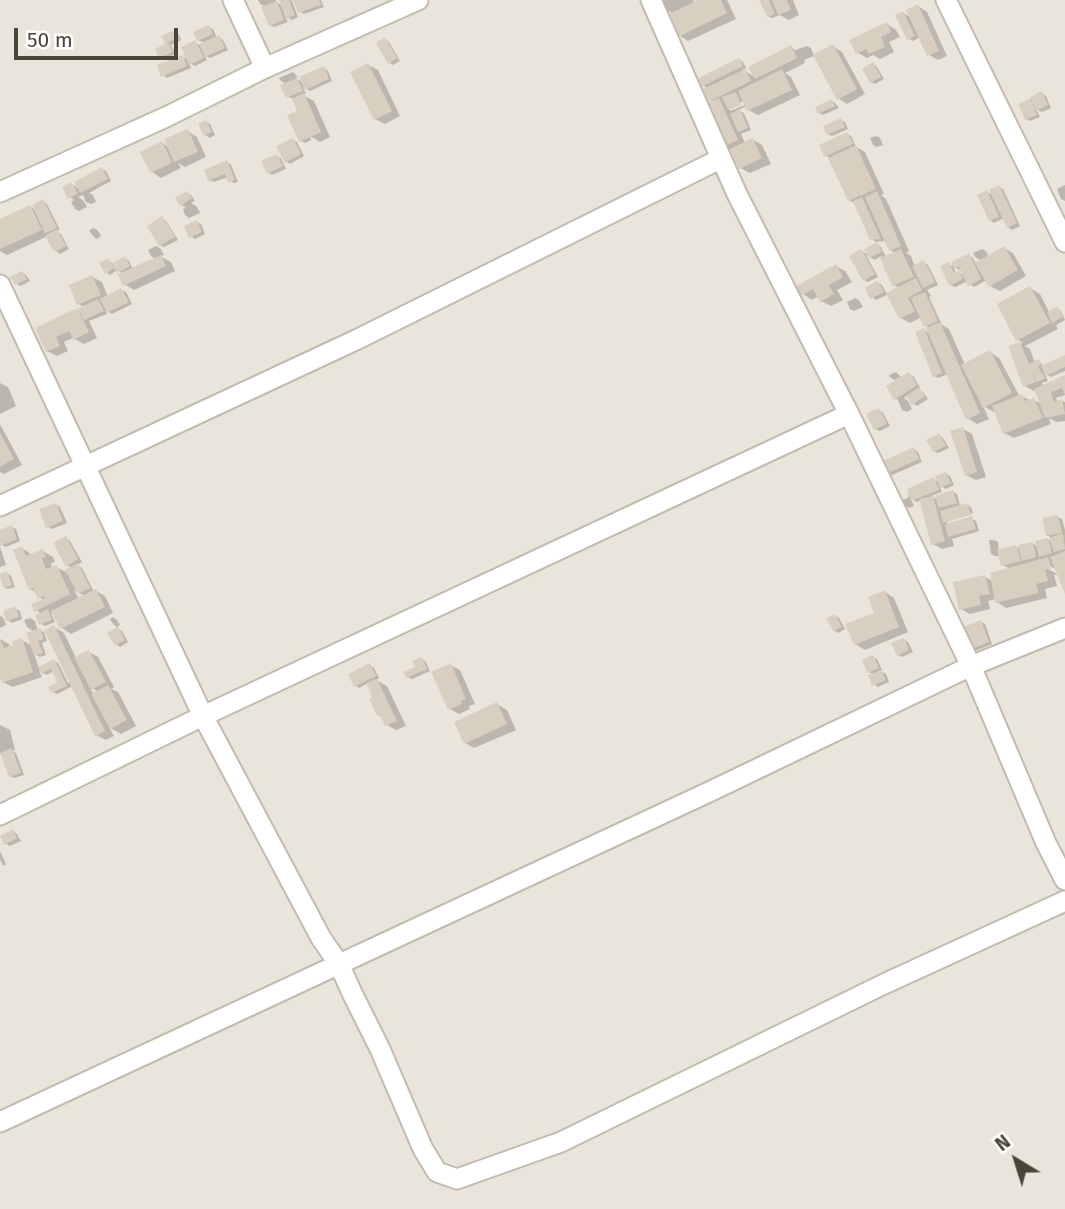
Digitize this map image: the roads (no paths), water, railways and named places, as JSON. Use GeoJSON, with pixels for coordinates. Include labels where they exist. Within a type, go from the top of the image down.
{"type":"FeatureCollection","features":[{"type":"Feature","properties":{"kind":"street"},"geometry":{"type":"LineString","coordinates":[[233,0],[265,68]]}},
{"type":"Feature","properties":{"kind":"street"},"geometry":{"type":"LineString","coordinates":[[0,192],[418,0]]}},
{"type":"Feature","properties":{"kind":"street"},"geometry":{"type":"LineString","coordinates":[[651,0],[720,159],[849,414],[971,666],[1046,843],[1065,880]]}},
{"type":"Feature","properties":{"kind":"street"},"geometry":{"type":"LineString","coordinates":[[946,0],[1065,243]]}},
{"type":"Feature","properties":{"kind":"street"},"geometry":{"type":"LineString","coordinates":[[0,506],[358,339],[720,159]]}},
{"type":"Feature","properties":{"kind":"street"},"geometry":{"type":"LineString","coordinates":[[0,285],[203,716],[321,937],[339,964],[380,1049],[423,1149],[437,1172],[457,1179],[561,1142],[871,990],[1065,901]]}},
{"type":"Feature","properties":{"kind":"street"},"geometry":{"type":"LineString","coordinates":[[0,815],[203,716],[849,414]]}},
{"type":"Feature","properties":{"kind":"street"},"geometry":{"type":"LineString","coordinates":[[0,1122],[709,792],[971,666],[1065,628]]}}]}
